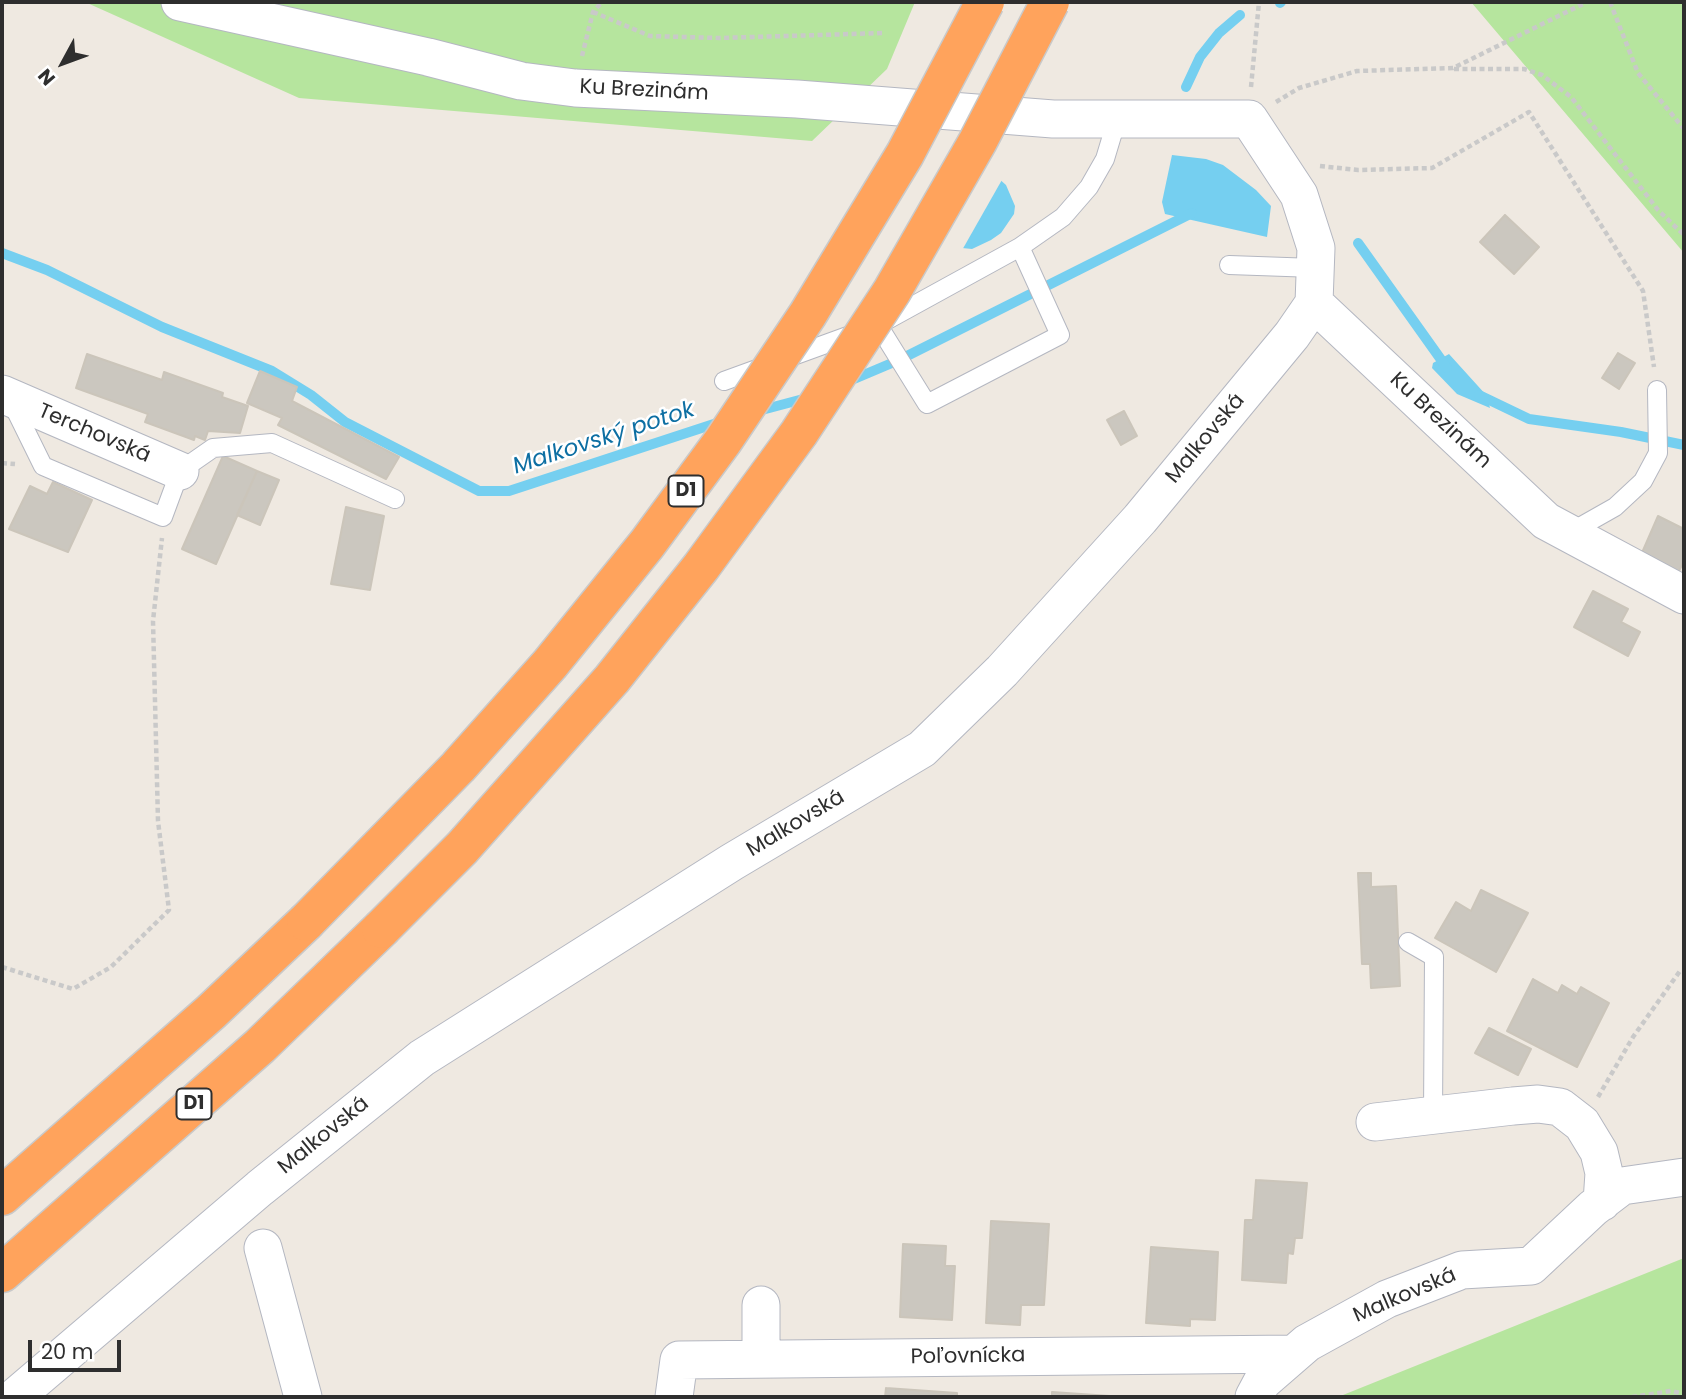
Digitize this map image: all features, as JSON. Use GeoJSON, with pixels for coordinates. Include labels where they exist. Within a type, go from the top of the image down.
{"type":"FeatureCollection","features":[{"type":"Feature","properties":{"kind":"highway","name":"D1"},"geometry":{"type":"LineString","coordinates":[[2,1196],[211,1012],[306,922],[458,767],[550,664],[647,544],[723,441],[808,314],[905,154],[985,2]]}},
{"type":"Feature","properties":{"kind":"highway","name":"D1"},"geometry":{"type":"LineString","coordinates":[[2,1273],[260,1046],[381,929],[462,848],[612,679],[701,567],[799,433],[892,291],[978,141],[1049,2]]}},
{"type":"Feature","properties":{"kind":"street","name":"Ku Brezinám"},"geometry":{"type":"LineString","coordinates":[[180,2],[428,57],[521,81],[575,88],[810,100],[1053,119],[1249,119]]}},
{"type":"Feature","properties":{"kind":"street"},"geometry":{"type":"LineString","coordinates":[[1249,119],[1299,195],[1316,248],[1315,286]]}},
{"type":"Feature","properties":{"kind":"street","name":"Ku Brezinám"},"geometry":{"type":"LineString","coordinates":[[1315,286],[1546,521],[1684,595]]}},
{"type":"Feature","properties":{"kind":"street","name":"Malkovská"},"geometry":{"type":"LineString","coordinates":[[37,1391],[260,1188],[422,1058],[732,862],[922,749],[1002,671],[1140,519],[1292,335],[1315,286]]}},
{"type":"Feature","properties":{"kind":"street","name":"Terchovská"},"geometry":{"type":"LineString","coordinates":[[5,396],[180,471]]}},
{"type":"Feature","properties":{"kind":"street"},"geometry":{"type":"LineString","coordinates":[[1375,1122],[1538,1104],[1560,1107],[1582,1125],[1599,1152],[1604,1173],[1602,1202]]}},
{"type":"Feature","properties":{"kind":"street","name":"Malkovská"},"geometry":{"type":"LineString","coordinates":[[1254,1397],[1262,1382],[1307,1343],[1387,1299],[1462,1270],[1531,1266],[1622,1186],[1684,1177]]}},
{"type":"Feature","properties":{"kind":"street"},"geometry":{"type":"LineString","coordinates":[[263,1248],[303,1397]]}},
{"type":"Feature","properties":{"kind":"street"},"geometry":{"type":"LineString","coordinates":[[761,1305],[761,1359]]}},
{"type":"Feature","properties":{"kind":"street","name":"Poľovnícka"},"geometry":{"type":"LineString","coordinates":[[674,1397],[679,1360],[1294,1354]]}},
{"type":"Feature","properties":{"kind":"lane"},"geometry":{"type":"LineString","coordinates":[[724,381],[882,333],[1020,247],[1063,217],[1089,187],[1105,159],[1117,119]]}},
{"type":"Feature","properties":{"kind":"lane"},"geometry":{"type":"LineString","coordinates":[[882,333],[927,404],[1060,335],[1048,302],[1020,247]]}},
{"type":"Feature","properties":{"kind":"lane"},"geometry":{"type":"LineString","coordinates":[[1230,265],[1315,286]]}},
{"type":"Feature","properties":{"kind":"lane"},"geometry":{"type":"LineString","coordinates":[[1569,533],[1615,507],[1643,481],[1658,453],[1657,390]]}},
{"type":"Feature","properties":{"kind":"lane","name":"Terchovská"},"geometry":{"type":"LineString","coordinates":[[5,396],[43,466],[163,516]]}},
{"type":"Feature","properties":{"kind":"lane"},"geometry":{"type":"LineString","coordinates":[[163,516],[180,471],[214,448],[272,443],[395,499]]}},
{"type":"Feature","properties":{"kind":"lane"},"geometry":{"type":"LineString","coordinates":[[1408,942],[1434,957],[1433,1116]]}},
{"type":"Feature","properties":{"kind":"path"},"geometry":{"type":"LineString","coordinates":[[575,88],[593,12],[602,2]]}},
{"type":"Feature","properties":{"kind":"path"},"geometry":{"type":"LineString","coordinates":[[1249,119],[1259,2]]}},
{"type":"Feature","properties":{"kind":"path"},"geometry":{"type":"LineString","coordinates":[[1453,68],[1587,2]]}},
{"type":"Feature","properties":{"kind":"path"},"geometry":{"type":"LineString","coordinates":[[1609,2],[1638,73],[1684,129]]}},
{"type":"Feature","properties":{"kind":"path"},"geometry":{"type":"LineString","coordinates":[[593,12],[650,36],[733,38],[885,33]]}},
{"type":"Feature","properties":{"kind":"path"},"geometry":{"type":"LineString","coordinates":[[1249,119],[1299,88],[1357,71],[1524,69],[1542,75],[1571,97],[1658,210],[1684,235]]}},
{"type":"Feature","properties":{"kind":"path"},"geometry":{"type":"LineString","coordinates":[[1277,162],[1358,170],[1432,168],[1528,112],[1643,291],[1657,390]]}},
{"type":"Feature","properties":{"kind":"path"},"geometry":{"type":"LineString","coordinates":[[2,967],[74,989],[111,968],[169,910],[158,821],[153,621],[161,564],[163,516]]}},
{"type":"Feature","properties":{"kind":"path"},"geometry":{"type":"LineString","coordinates":[[1582,1125],[1633,1037],[1680,971],[1684,970]]}},
{"type":"Feature","properties":{"kind":"path"},"geometry":{"type":"LineString","coordinates":[[1632,1397],[1671,1391],[1684,1394]]}},
{"type":"Feature","properties":{"kind":"green space"},"geometry":{"type":"Polygon","coordinates":[[[85,2],[915,2],[887,69],[812,141],[299,98],[85,2]]]}},
{"type":"Feature","properties":{"kind":"green space"},"geometry":{"type":"Polygon","coordinates":[[[1471,2],[1684,2],[1684,253],[1471,2]]]}},
{"type":"Feature","properties":{"kind":"green space"},"geometry":{"type":"Polygon","coordinates":[[[1684,1258],[1684,1397],[1338,1397],[1684,1258]]]}},
{"type":"Feature","properties":{"kind":"water"},"geometry":{"type":"Polygon","coordinates":[[[1172,155],[1206,159],[1223,165],[1256,190],[1271,206],[1267,237],[1165,214],[1162,202],[1172,155]]]}},
{"type":"Feature","properties":{"kind":"water"},"geometry":{"type":"Polygon","coordinates":[[[997,177],[1006,185],[1015,206],[1014,214],[1001,233],[991,240],[972,249],[962,248],[997,177]]]}},
{"type":"Feature","properties":{"kind":"water"},"geometry":{"type":"Polygon","coordinates":[[[1449,354],[1487,396],[1490,408],[1457,394],[1432,368],[1433,363],[1449,354]]]}},
{"type":"Feature","properties":{"kind":"pier"},"geometry":{"type":"Polygon","coordinates":[[[987,170],[1003,178],[961,252],[951,246],[943,233],[977,171],[987,170]]]}},
{"type":"Feature","properties":{"kind":"building"},"geometry":{"type":"Polygon","coordinates":[[[1505,215],[1539,247],[1514,274],[1480,242],[1505,215]]]}},
{"type":"Feature","properties":{"kind":"building"},"geometry":{"type":"Polygon","coordinates":[[[1618,353],[1635,363],[1619,389],[1602,378],[1618,353]]]}},
{"type":"Feature","properties":{"kind":"building"},"geometry":{"type":"Polygon","coordinates":[[[87,354],[162,380],[164,372],[223,393],[222,397],[248,406],[240,433],[208,431],[205,440],[195,436],[194,440],[145,422],[148,414],[76,388],[87,354]]]}},
{"type":"Feature","properties":{"kind":"building"},"geometry":{"type":"Polygon","coordinates":[[[260,371],[297,387],[292,401],[399,457],[386,479],[278,425],[282,418],[247,403],[260,371]]]}},
{"type":"Feature","properties":{"kind":"building"},"geometry":{"type":"Polygon","coordinates":[[[1124,411],[1137,436],[1121,445],[1107,420],[1124,411]]]}},
{"type":"Feature","properties":{"kind":"building"},"geometry":{"type":"Polygon","coordinates":[[[223,456],[257,471],[216,564],[182,549],[223,456]]]}},
{"type":"Feature","properties":{"kind":"building"},"geometry":{"type":"Polygon","coordinates":[[[257,471],[279,480],[260,525],[237,515],[257,471]]]}},
{"type":"Feature","properties":{"kind":"building"},"geometry":{"type":"Polygon","coordinates":[[[53,482],[92,500],[68,552],[9,529],[30,486],[47,494],[53,482]]]}},
{"type":"Feature","properties":{"kind":"building"},"geometry":{"type":"Polygon","coordinates":[[[346,507],[384,516],[370,590],[331,584],[346,507]]]}},
{"type":"Feature","properties":{"kind":"building"},"geometry":{"type":"Polygon","coordinates":[[[1658,516],[1684,529],[1684,561],[1677,575],[1641,555],[1658,516]]]}},
{"type":"Feature","properties":{"kind":"building"},"geometry":{"type":"Polygon","coordinates":[[[1593,591],[1628,609],[1621,622],[1640,632],[1628,656],[1574,627],[1593,591]]]}},
{"type":"Feature","properties":{"kind":"building"},"geometry":{"type":"Polygon","coordinates":[[[1358,873],[1371,873],[1371,887],[1396,886],[1400,986],[1371,988],[1370,964],[1362,964],[1358,873]]]}},
{"type":"Feature","properties":{"kind":"building"},"geometry":{"type":"Polygon","coordinates":[[[1481,890],[1528,913],[1496,972],[1435,938],[1456,902],[1471,911],[1481,890]]]}},
{"type":"Feature","properties":{"kind":"building"},"geometry":{"type":"Polygon","coordinates":[[[1533,979],[1558,993],[1562,985],[1577,994],[1581,987],[1609,1003],[1577,1067],[1507,1031],[1533,979]]]}},
{"type":"Feature","properties":{"kind":"building"},"geometry":{"type":"Polygon","coordinates":[[[1489,1028],[1531,1049],[1518,1075],[1475,1053],[1489,1028]]]}},
{"type":"Feature","properties":{"kind":"building"},"geometry":{"type":"Polygon","coordinates":[[[1256,1180],[1307,1183],[1302,1238],[1295,1238],[1293,1254],[1288,1253],[1286,1283],[1242,1280],[1245,1220],[1253,1220],[1256,1180]]]}},
{"type":"Feature","properties":{"kind":"building"},"geometry":{"type":"Polygon","coordinates":[[[991,1221],[1049,1224],[1044,1305],[1021,1305],[1020,1325],[986,1323],[991,1221]]]}},
{"type":"Feature","properties":{"kind":"building"},"geometry":{"type":"Polygon","coordinates":[[[903,1244],[946,1246],[945,1266],[955,1266],[952,1320],[900,1317],[903,1244]]]}},
{"type":"Feature","properties":{"kind":"building"},"geometry":{"type":"Polygon","coordinates":[[[1151,1247],[1218,1252],[1215,1320],[1190,1319],[1190,1326],[1146,1323],[1151,1247]]]}},
{"type":"Feature","properties":{"kind":"building"},"geometry":{"type":"Polygon","coordinates":[[[886,1388],[957,1393],[957,1397],[885,1397],[886,1388]]]}},
{"type":"Feature","properties":{"kind":"building"},"geometry":{"type":"Polygon","coordinates":[[[1052,1392],[1110,1396],[1110,1397],[1052,1397],[1052,1392]]]}},
{"type":"Feature","properties":{"kind":"waterway"},"geometry":{"type":"LineString","coordinates":[[1186,87],[1200,57],[1219,33],[1240,15]]}},
{"type":"Feature","properties":{"kind":"waterway","name":"Malkovský potok"},"geometry":{"type":"LineString","coordinates":[[847,382],[899,360],[1192,213]]}},
{"type":"Feature","properties":{"kind":"waterway"},"geometry":{"type":"LineString","coordinates":[[1358,243],[1447,368]]}},
{"type":"Feature","properties":{"kind":"waterway","name":"Malkovský potok"},"geometry":{"type":"LineString","coordinates":[[2,253],[47,270],[162,327],[272,371],[311,395],[345,422],[479,491],[509,491],[723,421]]}},
{"type":"Feature","properties":{"kind":"waterway"},"geometry":{"type":"LineString","coordinates":[[1479,395],[1529,419],[1621,432],[1684,445]]}},
{"type":"Feature","properties":{"kind":"waterway","name":"Malkovský potok"},"geometry":{"type":"LineString","coordinates":[[758,411],[807,398]]}}]}
